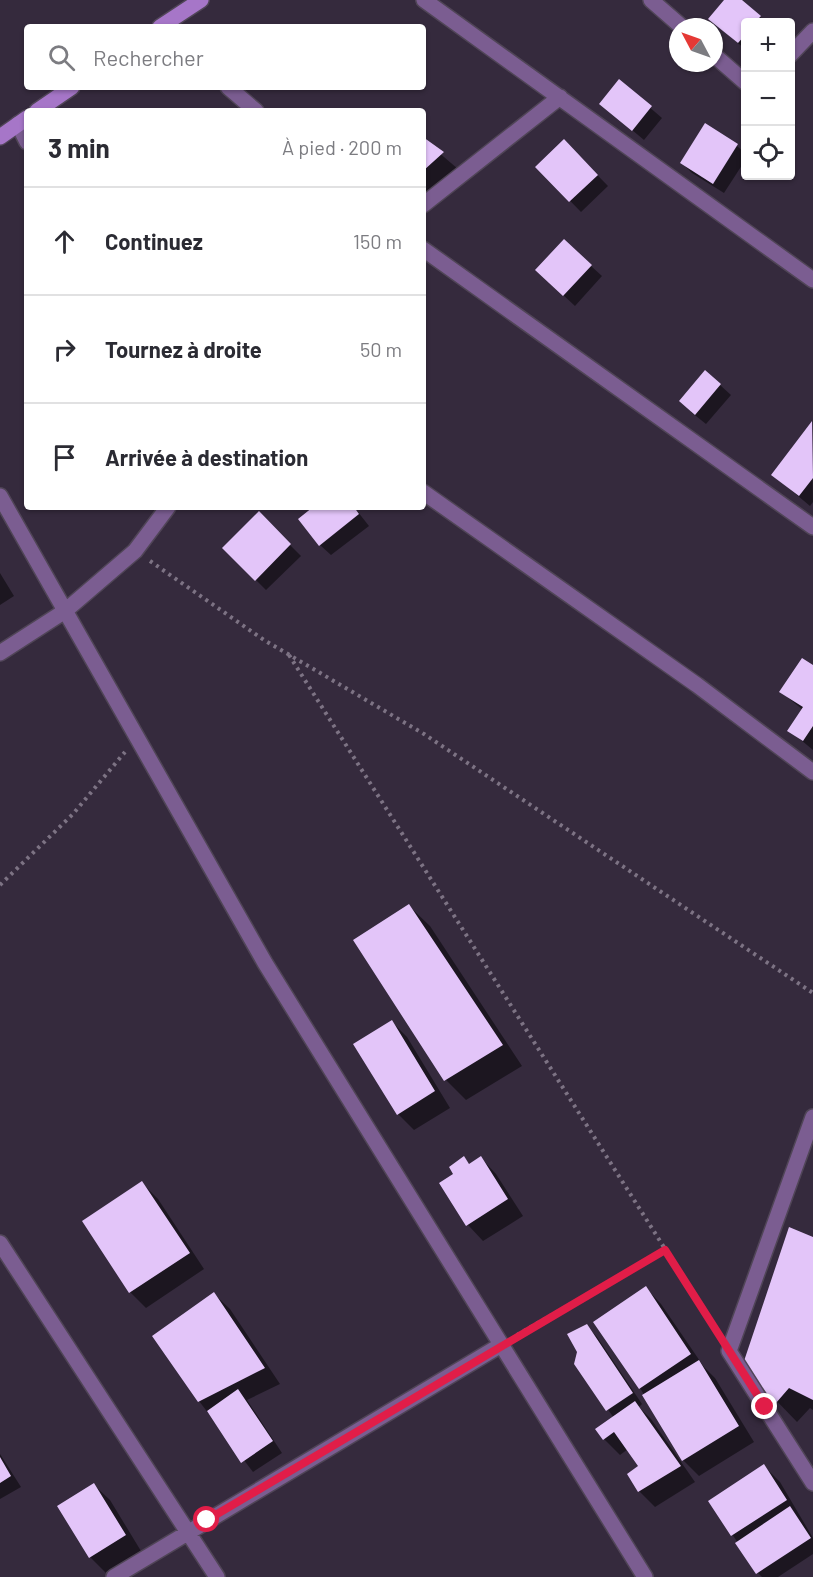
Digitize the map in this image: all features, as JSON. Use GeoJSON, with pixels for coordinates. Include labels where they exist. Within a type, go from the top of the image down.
{"type":"FeatureCollection","features":[{"type":"Feature","properties":{"kind":"main road"},"geometry":{"type":"LineString","coordinates":[[165,24],[201,0]]}},
{"type":"Feature","properties":{"kind":"main road"},"geometry":{"type":"LineString","coordinates":[[41,108],[68,90]]}},
{"type":"Feature","properties":{"kind":"main road"},"geometry":{"type":"LineString","coordinates":[[0,137],[22,121]]}},
{"type":"Feature","properties":{"kind":"street"},"geometry":{"type":"LineString","coordinates":[[424,0],[813,280]]}},
{"type":"Feature","properties":{"kind":"street"},"geometry":{"type":"LineString","coordinates":[[651,0],[672,18]]}},
{"type":"Feature","properties":{"kind":"street"},"geometry":{"type":"LineString","coordinates":[[795,51],[813,32]]}},
{"type":"Feature","properties":{"kind":"street"},"geometry":{"type":"LineString","coordinates":[[723,63],[741,79]]}},
{"type":"Feature","properties":{"kind":"street"},"geometry":{"type":"LineString","coordinates":[[232,90],[252,108]]}},
{"type":"Feature","properties":{"kind":"street"},"geometry":{"type":"LineString","coordinates":[[426,203],[560,97]]}},
{"type":"Feature","properties":{"kind":"street"},"geometry":{"type":"LineString","coordinates":[[426,251],[813,527]]}},
{"type":"Feature","properties":{"kind":"street"},"geometry":{"type":"LineString","coordinates":[[426,494],[697,685],[813,772]]}},
{"type":"Feature","properties":{"kind":"street"},"geometry":{"type":"LineString","coordinates":[[0,496],[265,963],[645,1577]]}},
{"type":"Feature","properties":{"kind":"street"},"geometry":{"type":"LineString","coordinates":[[0,653],[65,611],[135,551],[166,510]]}},
{"type":"Feature","properties":{"kind":"street"},"geometry":{"type":"LineString","coordinates":[[813,1117],[729,1351],[813,1483]]}},
{"type":"Feature","properties":{"kind":"street"},"geometry":{"type":"LineString","coordinates":[[0,1243],[217,1577]]}},
{"type":"Feature","properties":{"kind":"street"},"geometry":{"type":"LineString","coordinates":[[114,1577],[501,1344]]}},
{"type":"Feature","properties":{"kind":"path"},"geometry":{"type":"LineString","coordinates":[[135,551],[289,655],[424,734],[813,993]]}},
{"type":"Feature","properties":{"kind":"path"},"geometry":{"type":"LineString","coordinates":[[289,655],[729,1351]]}},
{"type":"Feature","properties":{"kind":"path"},"geometry":{"type":"LineString","coordinates":[[0,885],[73,814],[137,738]]}},
{"type":"Feature","properties":{"kind":"path"},"geometry":{"type":"LineString","coordinates":[[501,1344],[665,1250]]}},
{"type":"Feature","properties":{"kind":"building"},"geometry":{"type":"Polygon","coordinates":[[[724,0],[742,0],[761,16],[741,18],[741,40],[738,43],[723,31],[723,18],[709,18],[724,0]]]}},
{"type":"Feature","properties":{"kind":"building"},"geometry":{"type":"Polygon","coordinates":[[[619,79],[652,106],[632,131],[599,104],[619,79]]]}},
{"type":"Feature","properties":{"kind":"building"},"geometry":{"type":"Polygon","coordinates":[[[705,123],[738,144],[713,184],[680,163],[705,123]]]}},
{"type":"Feature","properties":{"kind":"building"},"geometry":{"type":"Polygon","coordinates":[[[426,139],[444,152],[426,168],[426,139]]]}},
{"type":"Feature","properties":{"kind":"building"},"geometry":{"type":"Polygon","coordinates":[[[564,139],[598,175],[569,202],[535,167],[564,139]]]}},
{"type":"Feature","properties":{"kind":"building"},"geometry":{"type":"Polygon","coordinates":[[[564,239],[592,265],[563,296],[535,270],[564,239]]]}},
{"type":"Feature","properties":{"kind":"building"},"geometry":{"type":"Polygon","coordinates":[[[705,370],[721,384],[695,415],[679,401],[705,370]]]}},
{"type":"Feature","properties":{"kind":"building"},"geometry":{"type":"Polygon","coordinates":[[[812,421],[813,478],[799,496],[771,475],[812,421]]]}},
{"type":"Feature","properties":{"kind":"building"},"geometry":{"type":"Polygon","coordinates":[[[309,510],[356,510],[359,514],[319,546],[298,519],[309,510]]]}},
{"type":"Feature","properties":{"kind":"building"},"geometry":{"type":"Polygon","coordinates":[[[259,511],[291,544],[255,581],[222,548],[259,511]]]}},
{"type":"Feature","properties":{"kind":"building"},"geometry":{"type":"Polygon","coordinates":[[[802,658],[813,665],[813,726],[803,741],[787,731],[803,707],[779,692],[802,658]]]}},
{"type":"Feature","properties":{"kind":"building"},"geometry":{"type":"Polygon","coordinates":[[[409,904],[503,1045],[444,1081],[353,940],[409,904]]]}},
{"type":"Feature","properties":{"kind":"building"},"geometry":{"type":"Polygon","coordinates":[[[392,1020],[435,1091],[397,1115],[353,1044],[392,1020]]]}},
{"type":"Feature","properties":{"kind":"building"},"geometry":{"type":"Polygon","coordinates":[[[464,1156],[469,1164],[481,1156],[508,1199],[466,1226],[439,1183],[453,1174],[449,1167],[464,1156]]]}},
{"type":"Feature","properties":{"kind":"building"},"geometry":{"type":"Polygon","coordinates":[[[142,1181],[190,1253],[129,1293],[82,1221],[142,1181]]]}},
{"type":"Feature","properties":{"kind":"building"},"geometry":{"type":"Polygon","coordinates":[[[789,1227],[813,1237],[813,1400],[789,1388],[776,1403],[742,1367],[789,1227]]]}},
{"type":"Feature","properties":{"kind":"building"},"geometry":{"type":"Polygon","coordinates":[[[646,1286],[691,1354],[639,1389],[593,1322],[646,1286]]]}},
{"type":"Feature","properties":{"kind":"building"},"geometry":{"type":"Polygon","coordinates":[[[214,1292],[265,1368],[198,1402],[152,1336],[214,1292]]]}},
{"type":"Feature","properties":{"kind":"building"},"geometry":{"type":"Polygon","coordinates":[[[587,1324],[633,1393],[606,1411],[574,1364],[577,1352],[567,1334],[587,1324]]]}},
{"type":"Feature","properties":{"kind":"building"},"geometry":{"type":"Polygon","coordinates":[[[699,1360],[739,1426],[682,1461],[642,1395],[699,1360]]]}},
{"type":"Feature","properties":{"kind":"building"},"geometry":{"type":"Polygon","coordinates":[[[238,1389],[273,1441],[241,1463],[207,1411],[238,1389]]]}},
{"type":"Feature","properties":{"kind":"building"},"geometry":{"type":"Polygon","coordinates":[[[635,1401],[681,1466],[638,1492],[627,1474],[638,1466],[614,1432],[603,1440],[595,1429],[635,1401]]]}},
{"type":"Feature","properties":{"kind":"building"},"geometry":{"type":"Polygon","coordinates":[[[0,1457],[11,1476],[0,1483],[0,1457]]]}},
{"type":"Feature","properties":{"kind":"building"},"geometry":{"type":"Polygon","coordinates":[[[764,1464],[787,1500],[731,1536],[708,1501],[764,1464]]]}},
{"type":"Feature","properties":{"kind":"building"},"geometry":{"type":"Polygon","coordinates":[[[94,1483],[126,1535],[89,1558],[57,1506],[94,1483]]]}},
{"type":"Feature","properties":{"kind":"building"},"geometry":{"type":"Polygon","coordinates":[[[790,1506],[811,1538],[756,1574],[735,1543],[790,1506]]]}},
{"type":"Feature","properties":{"kind":"route"},"geometry":{"type":"LineString","coordinates":[[207,1520],[501,1344],[665,1250],[765,1407]]}}]}
